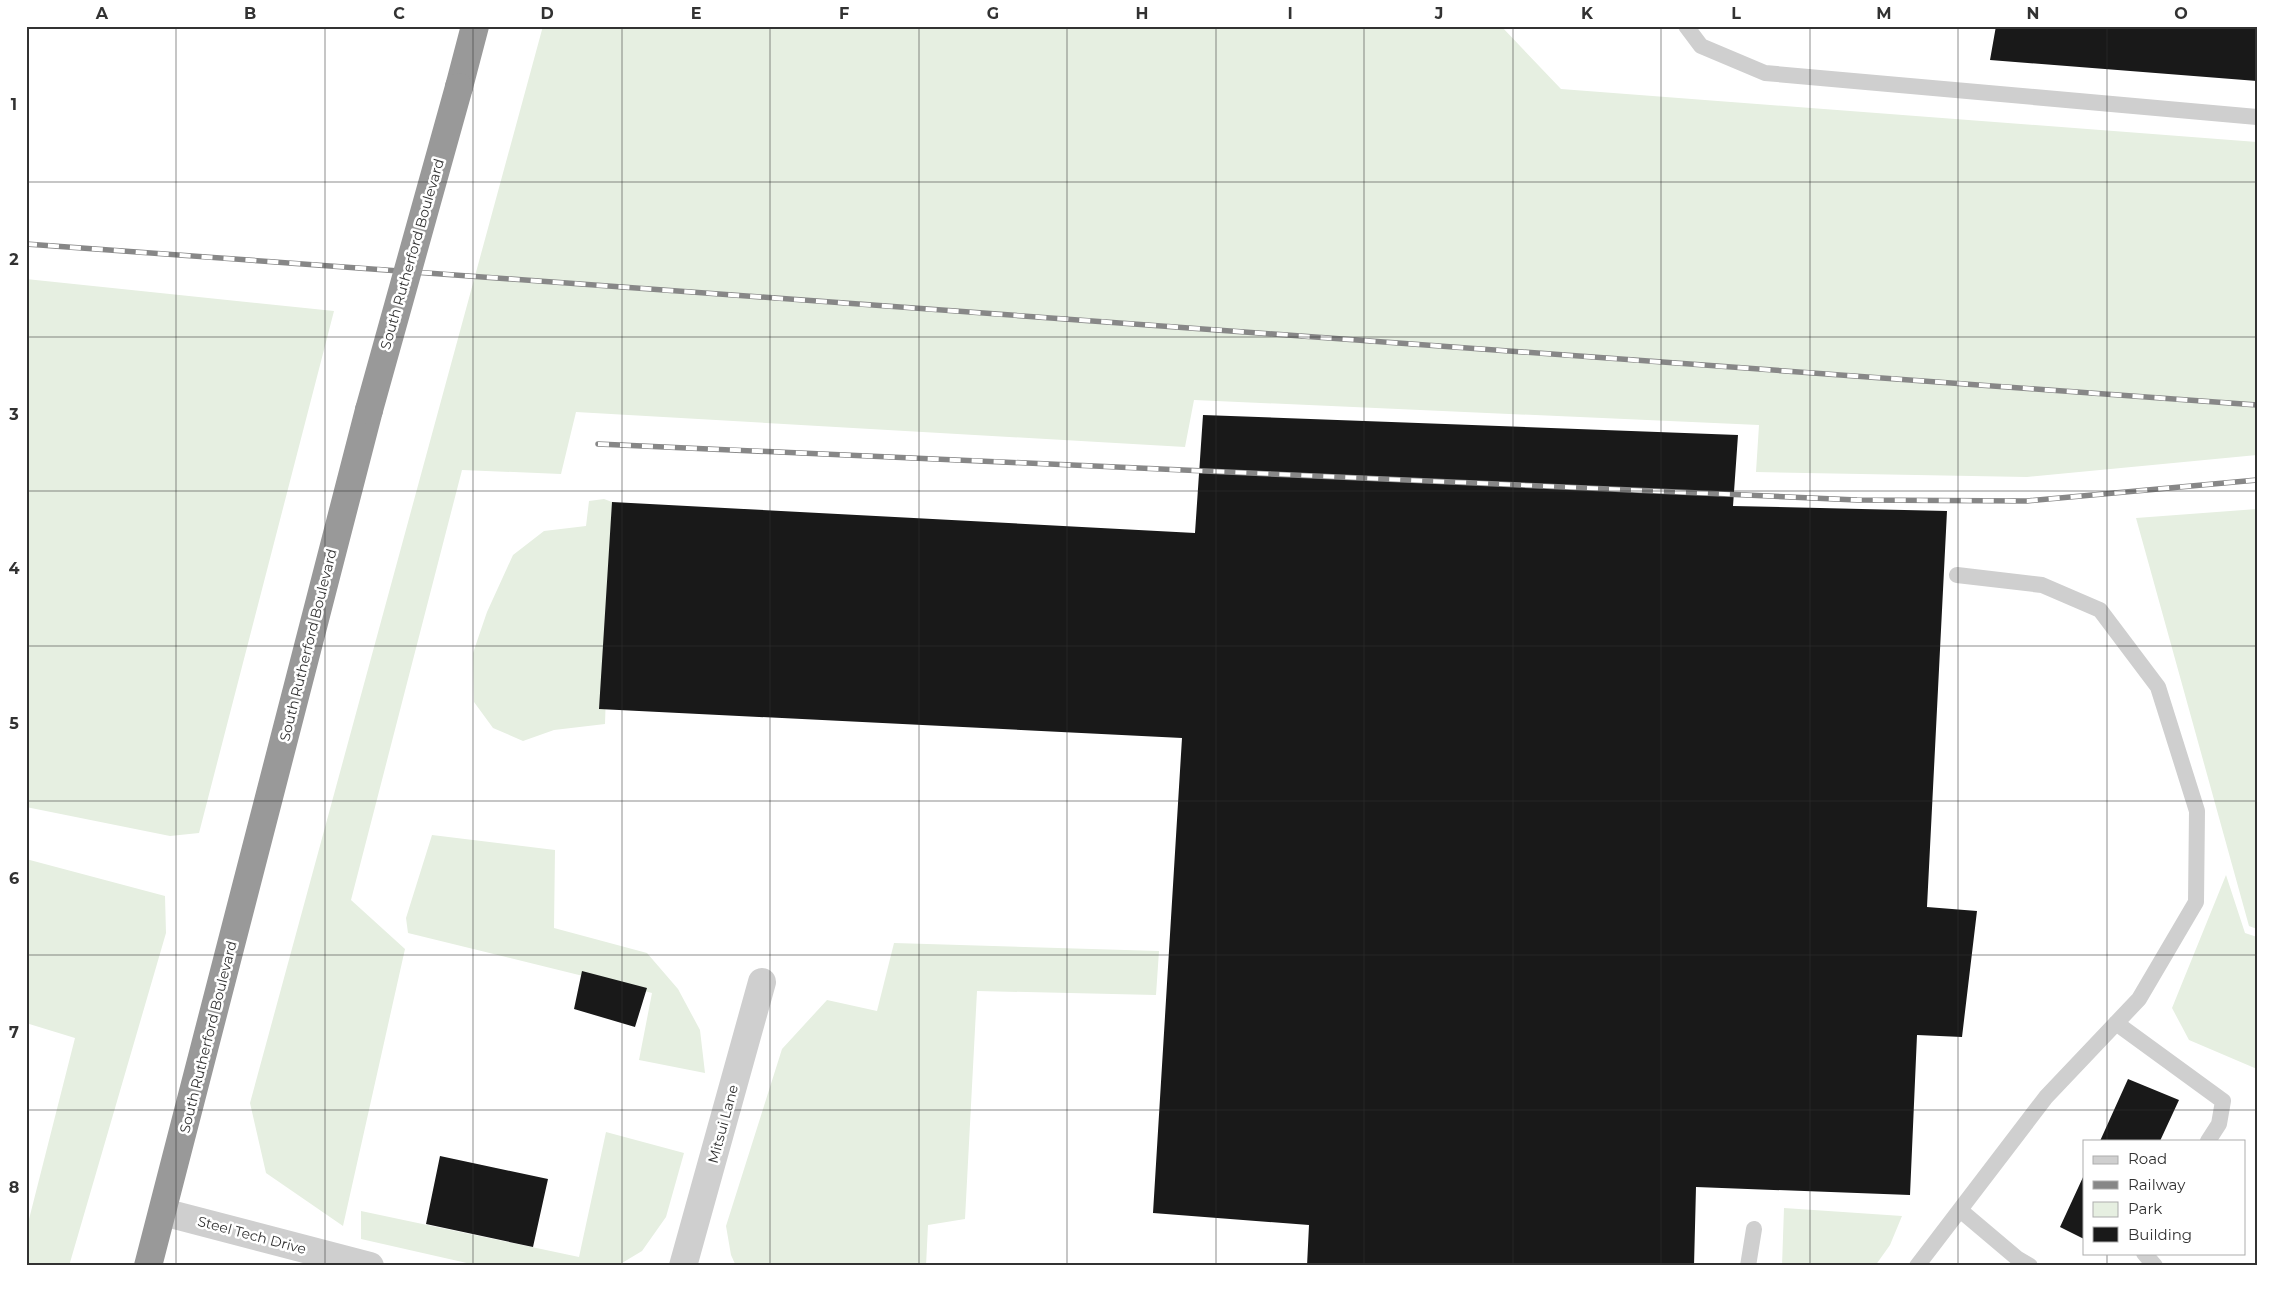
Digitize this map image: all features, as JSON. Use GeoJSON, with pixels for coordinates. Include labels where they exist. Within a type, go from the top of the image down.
{"type":"FeatureCollection","features":[{"type":"Feature","properties":{"kind":"highway","name":"South Rutherford Boulevard"},"geometry":{"type":"LineString","coordinates":[[148,1266],[369,410],[475,26]]}},
{"type":"Feature","properties":{"kind":"street","name":"Mitsui Lane"},"geometry":{"type":"LineString","coordinates":[[683,1266],[762,982]]}},
{"type":"Feature","properties":{"kind":"street","name":"Steel Tech Drive"},"geometry":{"type":"LineString","coordinates":[[163,1212],[370,1266]]}},
{"type":"Feature","properties":{"kind":"lane"},"geometry":{"type":"LineString","coordinates":[[1686,26],[1702,46],[1765,73],[2257,117]]}},
{"type":"Feature","properties":{"kind":"lane"},"geometry":{"type":"LineString","coordinates":[[1917,1266],[2046,1097],[2139,999],[2196,902],[2197,811],[2158,687],[2100,610],[2042,585],[1957,575]]}},
{"type":"Feature","properties":{"kind":"lane"},"geometry":{"type":"LineString","coordinates":[[2116,1023],[2223,1101],[2219,1124],[2209,1140]]}},
{"type":"Feature","properties":{"kind":"lane"},"geometry":{"type":"LineString","coordinates":[[1960,1210],[2018,1260],[2030,1266]]}},
{"type":"Feature","properties":{"kind":"lane"},"geometry":{"type":"LineString","coordinates":[[1748,1266],[1754,1228]]}},
{"type":"Feature","properties":{"kind":"lane"},"geometry":{"type":"LineString","coordinates":[[2145,1254],[2155,1266]]}},
{"type":"Feature","properties":{"kind":"green space"},"geometry":{"type":"Polygon","coordinates":[[[543,26],[1501,26],[1561,89],[2257,142],[2257,455],[2027,477],[1756,472],[1759,425],[1194,400],[1185,447],[576,412],[561,474],[462,470],[351,900],[405,949],[343,1226],[266,1173],[250,1103],[543,26]]]}},
{"type":"Feature","properties":{"kind":"green space"},"geometry":{"type":"Polygon","coordinates":[[[26,279],[334,311],[199,833],[170,836],[26,807],[26,279]]]}},
{"type":"Feature","properties":{"kind":"green space"},"geometry":{"type":"Polygon","coordinates":[[[604,499],[612,502],[605,724],[554,730],[523,741],[493,728],[474,702],[473,653],[487,612],[513,555],[544,531],[586,526],[589,501],[604,499]]]}},
{"type":"Feature","properties":{"kind":"green space"},"geometry":{"type":"Polygon","coordinates":[[[2257,509],[2257,929],[2249,926],[2136,518],[2257,509]]]}},
{"type":"Feature","properties":{"kind":"green space"},"geometry":{"type":"Polygon","coordinates":[[[432,835],[555,850],[554,928],[647,953],[678,989],[700,1030],[705,1073],[639,1060],[652,993],[408,933],[406,918],[432,835]]]}},
{"type":"Feature","properties":{"kind":"green space"},"geometry":{"type":"Polygon","coordinates":[[[26,859],[165,896],[166,933],[69,1266],[26,1266],[26,1231],[75,1038],[26,1023],[26,859]]]}},
{"type":"Feature","properties":{"kind":"green space"},"geometry":{"type":"Polygon","coordinates":[[[2226,875],[2245,933],[2257,937],[2257,1069],[2189,1040],[2172,1008],[2226,875]]]}},
{"type":"Feature","properties":{"kind":"green space"},"geometry":{"type":"Polygon","coordinates":[[[894,943],[1159,951],[1156,995],[977,991],[965,1219],[928,1225],[926,1266],[736,1266],[731,1255],[726,1226],[782,1049],[827,1000],[877,1011],[894,943]]]}},
{"type":"Feature","properties":{"kind":"green space"},"geometry":{"type":"Polygon","coordinates":[[[606,1132],[684,1153],[666,1217],[642,1251],[617,1266],[480,1266],[361,1239],[361,1211],[579,1257],[606,1132]]]}},
{"type":"Feature","properties":{"kind":"green space"},"geometry":{"type":"Polygon","coordinates":[[[1784,1208],[1902,1216],[1890,1245],[1875,1266],[1782,1266],[1784,1208]]]}},
{"type":"Feature","properties":{"kind":"building"},"geometry":{"type":"Polygon","coordinates":[[[1996,26],[2257,26],[2257,81],[1990,60],[1996,26]]]}},
{"type":"Feature","properties":{"kind":"building"},"geometry":{"type":"Polygon","coordinates":[[[1203,415],[1738,435],[1733,506],[1947,511],[1927,907],[1977,911],[1962,1037],[1917,1035],[1910,1195],[1696,1187],[1694,1266],[1307,1266],[1309,1225],[1153,1213],[1182,738],[599,709],[612,502],[1195,533],[1203,415]]]}},
{"type":"Feature","properties":{"kind":"building"},"geometry":{"type":"Polygon","coordinates":[[[582,971],[647,988],[635,1027],[574,1009],[582,971]]]}},
{"type":"Feature","properties":{"kind":"building"},"geometry":{"type":"Polygon","coordinates":[[[2128,1079],[2179,1100],[2160,1140],[2100,1140],[2128,1079]]]}},
{"type":"Feature","properties":{"kind":"building"},"geometry":{"type":"Polygon","coordinates":[[[440,1156],[548,1179],[533,1247],[426,1224],[440,1156]]]}},
{"type":"Feature","properties":{"kind":"building"},"geometry":{"type":"Polygon","coordinates":[[[2083,1177],[2083,1238],[2060,1227],[2083,1177]]]}},
{"type":"Feature","properties":{"kind":"railway"},"geometry":{"type":"LineString","coordinates":[[26,244],[2257,405]]}},
{"type":"Feature","properties":{"kind":"railway"},"geometry":{"type":"LineString","coordinates":[[598,444],[1857,500],[2027,501],[2257,480]]}}]}
